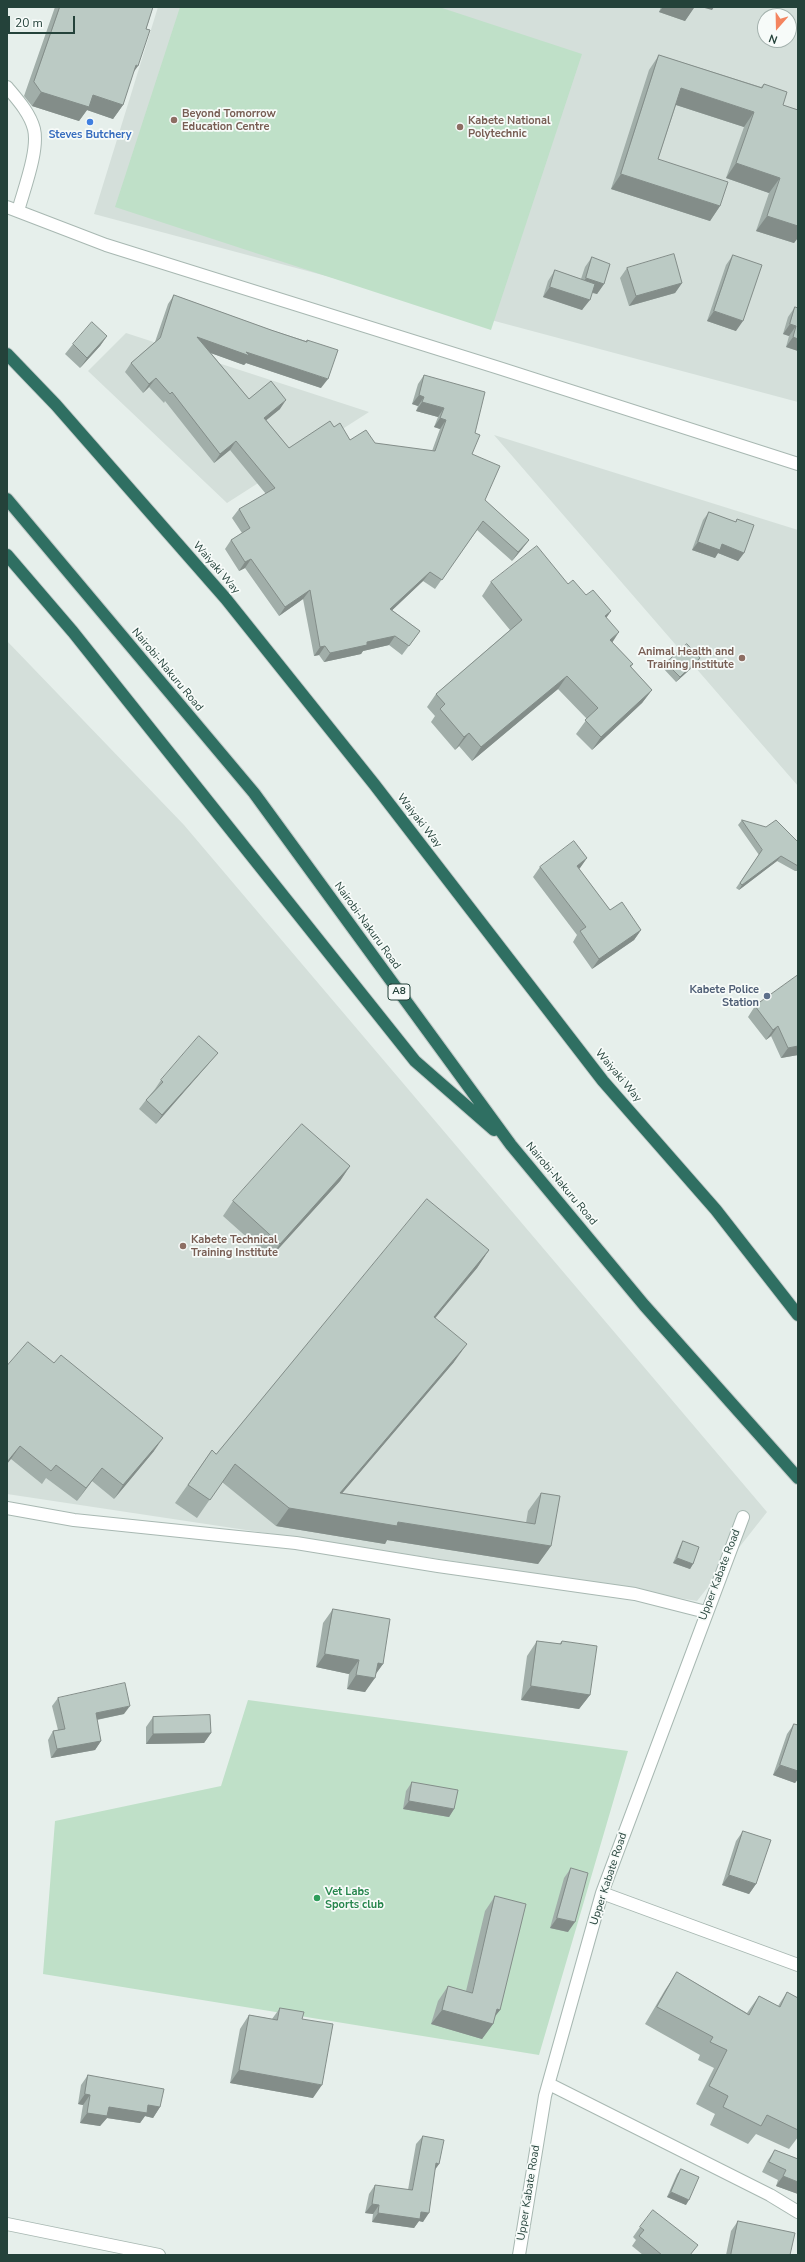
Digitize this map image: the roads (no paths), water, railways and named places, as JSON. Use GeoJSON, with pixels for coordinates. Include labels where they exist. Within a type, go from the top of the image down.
{"type":"FeatureCollection","features":[{"type":"Feature","properties":{"kind":"highway","name":"Waiyaki Way"},"geometry":{"type":"LineString","coordinates":[[7,354],[61,411],[226,599],[374,784],[604,1081],[716,1210],[798,1315]]}},
{"type":"Feature","properties":{"kind":"highway","name":"Nairobi-Nakuru Road"},"geometry":{"type":"LineString","coordinates":[[7,499],[254,793],[511,1145],[644,1305],[798,1478]]}},
{"type":"Feature","properties":{"kind":"highway"},"geometry":{"type":"LineString","coordinates":[[7,555],[73,632],[415,1061],[511,1145]]}},
{"type":"Feature","properties":{"kind":"street"},"geometry":{"type":"LineString","coordinates":[[7,87],[23,106],[34,128],[35,144],[13,209],[106,245],[506,370],[798,464]]}},
{"type":"Feature","properties":{"kind":"street"},"geometry":{"type":"LineString","coordinates":[[7,1508],[74,1520],[296,1543],[438,1566],[635,1594],[706,1612]]}},
{"type":"Feature","properties":{"kind":"street","name":"Upper Kabate Road"},"geometry":{"type":"LineString","coordinates":[[519,2255],[549,2084],[602,1893],[706,1612],[743,1517]]}},
{"type":"Feature","properties":{"kind":"street"},"geometry":{"type":"LineString","coordinates":[[602,1893],[798,1965]]}},
{"type":"Feature","properties":{"kind":"street"},"geometry":{"type":"LineString","coordinates":[[549,2084],[770,2195],[798,2212]]}},
{"type":"Feature","properties":{"kind":"street"},"geometry":{"type":"LineString","coordinates":[[7,2224],[159,2255]]}},
{"type":"Feature","properties":{"kind":"place","name":"Beyond Tomorrow Education Centre"},"geometry":{"type":"Point","coordinates":[174,120]}},
{"type":"Feature","properties":{"kind":"place","name":"Steves Butchery"},"geometry":{"type":"Point","coordinates":[90,122]}},
{"type":"Feature","properties":{"kind":"place","name":"Kabete National Polytechnic"},"geometry":{"type":"Point","coordinates":[460,127]}},
{"type":"Feature","properties":{"kind":"place","name":"Animal Health and Training Institute"},"geometry":{"type":"Point","coordinates":[742,658]}},
{"type":"Feature","properties":{"kind":"place","name":"Kabete Police Station"},"geometry":{"type":"Point","coordinates":[767,996]}},
{"type":"Feature","properties":{"kind":"place","name":"Kabete Technical Training Institute"},"geometry":{"type":"Point","coordinates":[183,1246]}},
{"type":"Feature","properties":{"kind":"place","name":"Vet Labs Sports club"},"geometry":{"type":"Point","coordinates":[317,1898]}}]}
